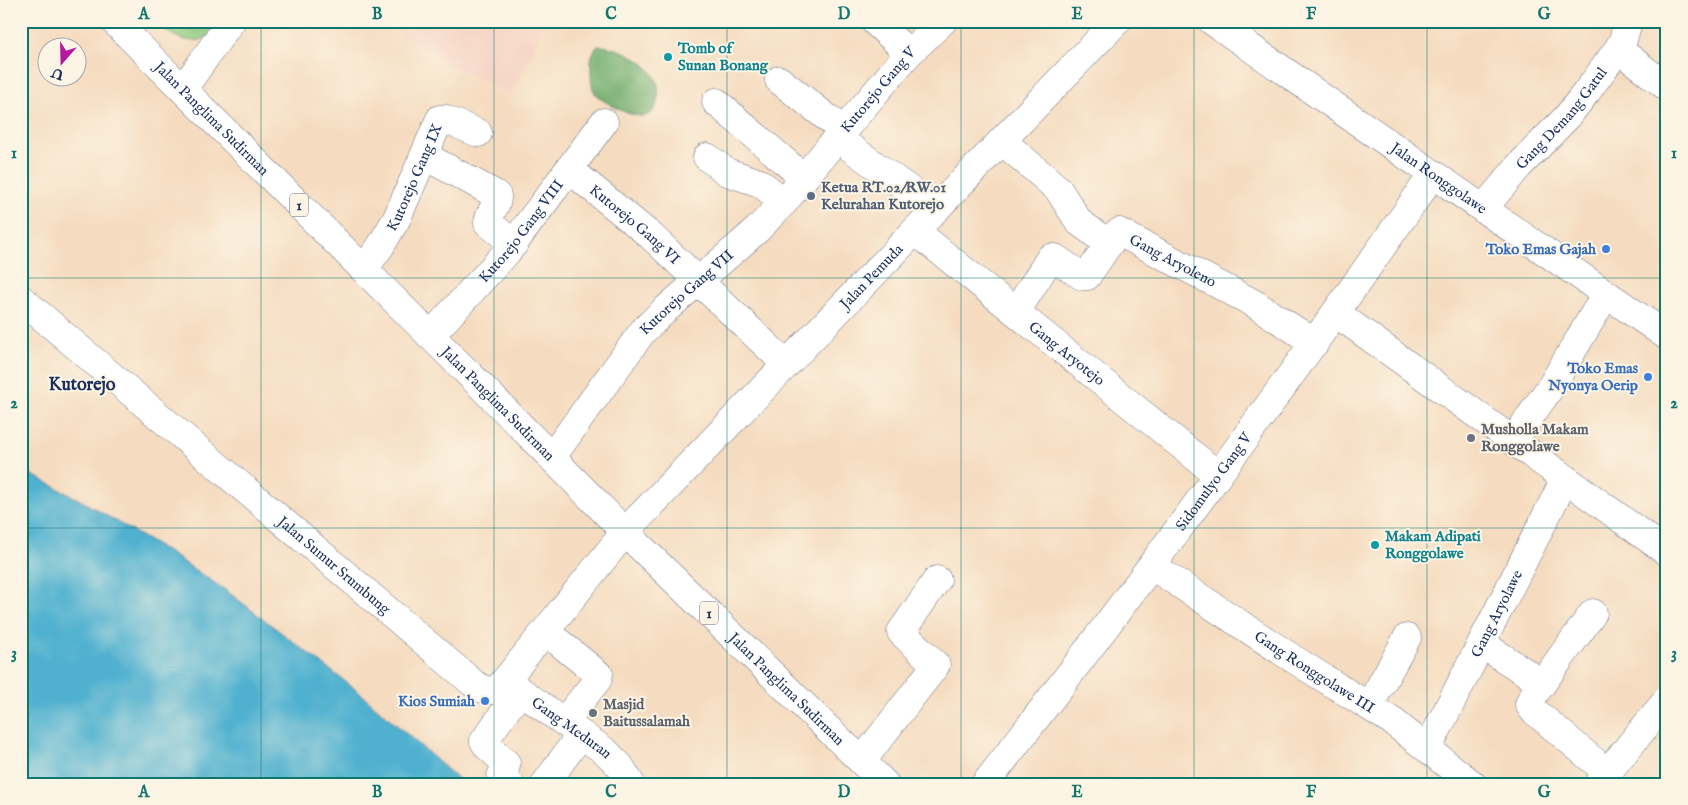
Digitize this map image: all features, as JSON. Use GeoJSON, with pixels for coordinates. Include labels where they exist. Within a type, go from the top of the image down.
{"type":"FeatureCollection","features":[{"type":"Feature","properties":{"kind":"main road","name":"Jalan Panglima Sudirman"},"geometry":{"type":"LineString","coordinates":[[114,21],[625,532],[885,784]]}},
{"type":"Feature","properties":{"kind":"main road"},"geometry":{"type":"LineString","coordinates":[[183,89],[232,21]]}},
{"type":"Feature","properties":{"kind":"main road"},"geometry":{"type":"LineString","coordinates":[[874,21],[909,53]]}},
{"type":"Feature","properties":{"kind":"main road","name":"Kutorejo Gang V"},"geometry":{"type":"LineString","coordinates":[[936,209],[841,135],[909,53],[942,21]]}},
{"type":"Feature","properties":{"kind":"main road","name":"Jalan Pemuda"},"geometry":{"type":"LineString","coordinates":[[625,532],[1117,21]]}},
{"type":"Feature","properties":{"kind":"main road","name":"Jalan Ronggolawe"},"geometry":{"type":"LineString","coordinates":[[1212,21],[1667,336]]}},
{"type":"Feature","properties":{"kind":"main road","name":"Gang Demang Gatul"},"geometry":{"type":"LineString","coordinates":[[1484,209],[1519,166],[1567,117],[1618,49],[1623,40],[1628,21]]}},
{"type":"Feature","properties":{"kind":"main road"},"geometry":{"type":"LineString","coordinates":[[1618,49],[1665,81]]}},
{"type":"Feature","properties":{"kind":"main road"},"geometry":{"type":"LineString","coordinates":[[779,80],[841,135]]}},
{"type":"Feature","properties":{"kind":"main road"},"geometry":{"type":"LineString","coordinates":[[716,102],[804,178]]}},
{"type":"Feature","properties":{"kind":"main road","name":"Kutorejo Gang IX"},"geometry":{"type":"LineString","coordinates":[[364,269],[388,235],[405,201],[440,119],[445,119],[478,133]]}},
{"type":"Feature","properties":{"kind":"main road","name":"Kutorejo Gang VIII"},"geometry":{"type":"LineString","coordinates":[[430,336],[514,244],[604,122]]}},
{"type":"Feature","properties":{"kind":"main road","name":"Kutorejo Gang VII"},"geometry":{"type":"LineString","coordinates":[[551,458],[643,332],[698,280],[748,238],[784,202],[841,135]]}},
{"type":"Feature","properties":{"kind":"main road"},"geometry":{"type":"LineString","coordinates":[[1002,141],[1058,189],[1079,222],[1109,244]]}},
{"type":"Feature","properties":{"kind":"main road"},"geometry":{"type":"LineString","coordinates":[[425,156],[496,194],[497,201],[489,216],[488,223],[514,244]]}},
{"type":"Feature","properties":{"kind":"main road"},"geometry":{"type":"LineString","coordinates":[[708,157],[725,171],[760,183],[784,202]]}},
{"type":"Feature","properties":{"kind":"main road","name":"Kutorejo Gang VI"},"geometry":{"type":"LineString","coordinates":[[569,169],[651,236],[786,364]]}},
{"type":"Feature","properties":{"kind":"main road","name":"Sidomulyo Gang V"},"geometry":{"type":"LineString","coordinates":[[985,784],[1152,566],[1315,343],[1433,174]]}},
{"type":"Feature","properties":{"kind":"main road","name":"Gang Aryotejo"},"geometry":{"type":"LineString","coordinates":[[915,231],[1218,475]]}},
{"type":"Feature","properties":{"kind":"main road","name":"Gang Aryoleno"},"geometry":{"type":"LineString","coordinates":[[1016,312],[1050,258],[1055,258],[1082,276],[1087,276],[1115,235],[1120,232],[1255,304],[1315,343]]}},
{"type":"Feature","properties":{"kind":"main road"},"geometry":{"type":"LineString","coordinates":[[1513,441],[1552,385],[1606,294]]}},
{"type":"Feature","properties":{"kind":"main road","name":"Jalan Sumur Srumbung"},"geometry":{"type":"LineString","coordinates":[[22,301],[484,690],[512,686],[544,631],[625,532]]}},
{"type":"Feature","properties":{"kind":"main road"},"geometry":{"type":"LineString","coordinates":[[1336,313],[1667,552]]}},
{"type":"Feature","properties":{"kind":"main road","name":"Gang Aryolawe"},"geometry":{"type":"LineString","coordinates":[[1428,748],[1565,479]]}},
{"type":"Feature","properties":{"kind":"main road","name":"Gang Ronggolawe III"},"geometry":{"type":"LineString","coordinates":[[1152,566],[1294,660],[1404,729],[1472,784]]}},
{"type":"Feature","properties":{"kind":"main road"},"geometry":{"type":"LineString","coordinates":[[862,761],[936,665],[901,632],[937,580]]}},
{"type":"Feature","properties":{"kind":"main road"},"geometry":{"type":"LineString","coordinates":[[1593,613],[1542,683],[1530,702],[1531,708],[1602,778],[1667,700]]}},
{"type":"Feature","properties":{"kind":"main road"},"geometry":{"type":"LineString","coordinates":[[544,631],[599,675],[544,784]]}},
{"type":"Feature","properties":{"kind":"main road"},"geometry":{"type":"LineString","coordinates":[[1369,706],[1407,638]]}},
{"type":"Feature","properties":{"kind":"main road"},"geometry":{"type":"LineString","coordinates":[[1482,644],[1542,683]]}},
{"type":"Feature","properties":{"kind":"main road"},"geometry":{"type":"LineString","coordinates":[[510,784],[501,775],[506,763],[484,741],[512,686]]}},
{"type":"Feature","properties":{"kind":"main road","name":"Gang Meduran"},"geometry":{"type":"LineString","coordinates":[[512,686],[615,760],[631,784]]}},
{"type":"Feature","properties":{"kind":"shaded area"},"geometry":{"type":"Polygon","coordinates":[[[383,21],[547,21],[534,45],[534,51],[510,94],[452,66],[383,21]]]}},
{"type":"Feature","properties":{"kind":"green space"},"geometry":{"type":"Polygon","coordinates":[[[154,21],[224,21],[209,36],[193,41],[178,38],[154,21]]]}},
{"type":"Feature","properties":{"kind":"green space"},"geometry":{"type":"Polygon","coordinates":[[[598,46],[614,48],[632,56],[654,75],[658,84],[658,93],[654,109],[650,114],[638,116],[631,114],[611,105],[597,95],[592,85],[591,64],[592,54],[598,46]]]}},
{"type":"Feature","properties":{"kind":"water"},"geometry":{"type":"Polygon","coordinates":[[[21,469],[82,501],[171,554],[224,589],[359,692],[464,784],[21,784],[21,469]]]}},
{"type":"Feature","properties":{"kind":"place","name":"Tomb of Sunan Bonang"},"geometry":{"type":"Point","coordinates":[668,57]}},
{"type":"Feature","properties":{"kind":"place","name":"Ketua RT.02/RW.01 Kelurahan Kutorejo"},"geometry":{"type":"Point","coordinates":[811,196]}},
{"type":"Feature","properties":{"kind":"place","name":"Toko Emas Gajah"},"geometry":{"type":"Point","coordinates":[1606,249]}},
{"type":"Feature","properties":{"kind":"place","name":"Toko Emas Nyonya Oerip"},"geometry":{"type":"Point","coordinates":[1648,377]}},
{"type":"Feature","properties":{"kind":"place","name":"Musholla Makam Ronggolawe"},"geometry":{"type":"Point","coordinates":[1471,438]}},
{"type":"Feature","properties":{"kind":"place","name":"Makam Adipati Ronggolawe"},"geometry":{"type":"Point","coordinates":[1375,545]}},
{"type":"Feature","properties":{"kind":"place","name":"Kios Sumiah"},"geometry":{"type":"Point","coordinates":[485,701]}},
{"type":"Feature","properties":{"kind":"place","name":"Masjid Baitussalamah"},"geometry":{"type":"Point","coordinates":[593,713]}},
{"type":"Feature","properties":{"kind":"district","name":"Kutorejo"},"geometry":{"type":"Point","coordinates":[82,384]}}]}
